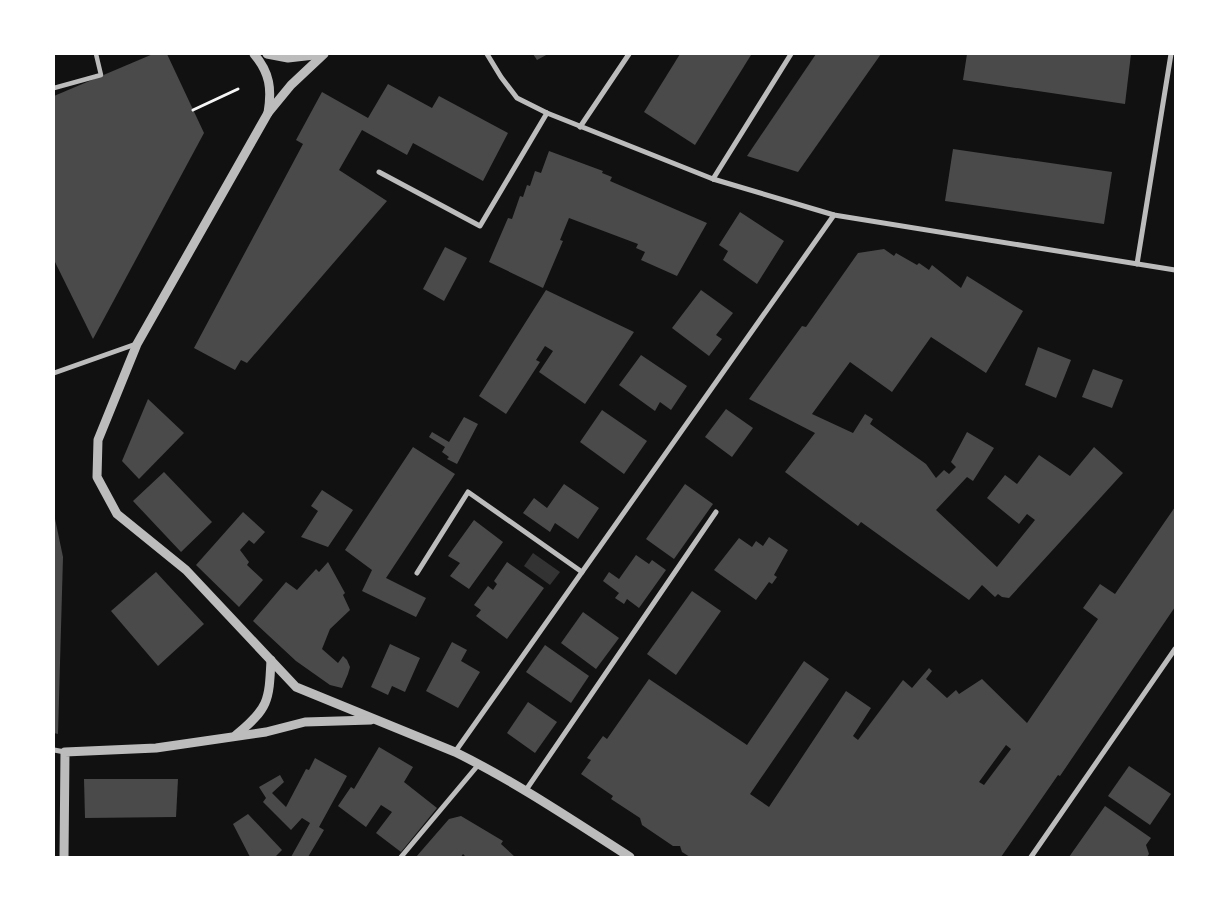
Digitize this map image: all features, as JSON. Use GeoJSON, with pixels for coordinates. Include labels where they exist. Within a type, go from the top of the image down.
{"type":"FeatureCollection","features":[{"type":"Feature","properties":{"kind":"street"},"geometry":{"type":"LineString","coordinates":[[54,88],[102,75],[96,54]]}},
{"type":"Feature","properties":{"kind":"street"},"geometry":{"type":"LineString","coordinates":[[254,54],[269,79],[271,91],[268,113]]}},
{"type":"Feature","properties":{"kind":"street"},"geometry":{"type":"LineString","coordinates":[[267,54],[288,58],[323,54]]}},
{"type":"Feature","properties":{"kind":"street"},"geometry":{"type":"LineString","coordinates":[[323,54],[291,85],[268,113],[137,344],[98,440],[97,477],[117,514],[186,570],[296,687],[455,752],[479,764],[526,790],[630,857]]}},
{"type":"Feature","properties":{"kind":"street"},"geometry":{"type":"LineString","coordinates":[[488,54],[500,77],[517,98],[580,127],[713,179],[834,215],[1175,270]]}},
{"type":"Feature","properties":{"kind":"street"},"geometry":{"type":"LineString","coordinates":[[580,127],[629,54]]}},
{"type":"Feature","properties":{"kind":"street"},"geometry":{"type":"LineString","coordinates":[[713,179],[791,54]]}},
{"type":"Feature","properties":{"kind":"street"},"geometry":{"type":"LineString","coordinates":[[1137,264],[1172,54]]}},
{"type":"Feature","properties":{"kind":"street"},"geometry":{"type":"LineString","coordinates":[[379,172],[480,226],[547,113]]}},
{"type":"Feature","properties":{"kind":"street"},"geometry":{"type":"LineString","coordinates":[[455,752],[834,215]]}},
{"type":"Feature","properties":{"kind":"street"},"geometry":{"type":"LineString","coordinates":[[54,373],[137,344]]}},
{"type":"Feature","properties":{"kind":"street"},"geometry":{"type":"LineString","coordinates":[[417,573],[468,492],[582,572]]}},
{"type":"Feature","properties":{"kind":"street"},"geometry":{"type":"LineString","coordinates":[[526,790],[716,512]]}},
{"type":"Feature","properties":{"kind":"street"},"geometry":{"type":"LineString","coordinates":[[1031,857],[1175,649]]}},
{"type":"Feature","properties":{"kind":"street"},"geometry":{"type":"LineString","coordinates":[[236,736],[256,719],[269,696],[271,660]]}},
{"type":"Feature","properties":{"kind":"street"},"geometry":{"type":"LineString","coordinates":[[54,750],[65,752],[156,748],[266,732],[305,722],[376,720]]}},
{"type":"Feature","properties":{"kind":"street"},"geometry":{"type":"LineString","coordinates":[[64,857],[65,752]]}},
{"type":"Feature","properties":{"kind":"street"},"geometry":{"type":"LineString","coordinates":[[401,857],[479,764]]}},
{"type":"Feature","properties":{"kind":"path"},"geometry":{"type":"LineString","coordinates":[[193,110],[238,89]]}},
{"type":"Feature","properties":{"kind":"shaded area"},"geometry":{"type":"Polygon","coordinates":[[[533,553],[560,572],[550,585],[524,566],[533,553]]]}},
{"type":"Feature","properties":{"kind":"building"},"geometry":{"type":"Polygon","coordinates":[[[153,54],[167,54],[204,133],[93,339],[54,260],[54,96],[153,54]]]}},
{"type":"Feature","properties":{"kind":"building"},"geometry":{"type":"Polygon","coordinates":[[[533,54],[548,54],[537,60],[533,54]]]}},
{"type":"Feature","properties":{"kind":"building"},"geometry":{"type":"Polygon","coordinates":[[[680,54],[751,55],[695,145],[644,112],[680,54]]]}},
{"type":"Feature","properties":{"kind":"building"},"geometry":{"type":"Polygon","coordinates":[[[816,54],[881,54],[798,172],[747,156],[816,54]]]}},
{"type":"Feature","properties":{"kind":"building"},"geometry":{"type":"Polygon","coordinates":[[[967,54],[1131,54],[1125,104],[963,80],[967,54]]]}},
{"type":"Feature","properties":{"kind":"building"},"geometry":{"type":"Polygon","coordinates":[[[388,84],[432,108],[439,96],[508,133],[483,181],[413,143],[407,155],[362,130],[339,170],[387,201],[247,363],[241,360],[235,370],[194,348],[303,144],[296,140],[322,92],[368,118],[388,84]]]}},
{"type":"Feature","properties":{"kind":"building"},"geometry":{"type":"Polygon","coordinates":[[[953,149],[1112,172],[1104,224],[945,201],[953,149]]]}},
{"type":"Feature","properties":{"kind":"building"},"geometry":{"type":"Polygon","coordinates":[[[549,151],[603,171],[602,173],[612,177],[610,181],[707,223],[677,276],[641,260],[645,252],[636,248],[638,244],[569,218],[560,240],[563,241],[543,288],[489,262],[508,218],[512,219],[520,196],[523,197],[527,185],[530,186],[535,171],[541,173],[549,151]]]}},
{"type":"Feature","properties":{"kind":"building"},"geometry":{"type":"Polygon","coordinates":[[[740,212],[784,241],[757,284],[723,260],[728,251],[719,245],[740,212]]]}},
{"type":"Feature","properties":{"kind":"building"},"geometry":{"type":"Polygon","coordinates":[[[445,247],[467,258],[444,301],[423,289],[445,247]]]}},
{"type":"Feature","properties":{"kind":"building"},"geometry":{"type":"Polygon","coordinates":[[[884,249],[894,256],[896,253],[917,265],[919,263],[929,270],[932,265],[961,288],[967,276],[1023,311],[986,373],[931,337],[892,392],[850,362],[812,414],[853,433],[865,414],[873,419],[870,424],[926,464],[936,478],[944,470],[949,474],[956,467],[951,462],[967,432],[994,448],[973,481],[967,477],[936,510],[997,567],[1035,520],[1027,514],[1019,524],[987,498],[1005,475],[1017,484],[1039,455],[1070,476],[1094,447],[1123,473],[1009,598],[998,594],[995,597],[982,585],[969,600],[861,522],[858,526],[785,472],[815,433],[749,399],[802,326],[806,327],[858,253],[884,249]]]}},
{"type":"Feature","properties":{"kind":"building"},"geometry":{"type":"Polygon","coordinates":[[[546,290],[634,332],[585,404],[539,372],[553,351],[545,346],[536,360],[540,362],[506,414],[479,396],[546,290]]]}},
{"type":"Feature","properties":{"kind":"building"},"geometry":{"type":"Polygon","coordinates":[[[701,290],[733,313],[716,335],[722,339],[709,356],[672,328],[701,290]]]}},
{"type":"Feature","properties":{"kind":"building"},"geometry":{"type":"Polygon","coordinates":[[[1038,347],[1071,360],[1056,398],[1025,385],[1038,347]]]}},
{"type":"Feature","properties":{"kind":"building"},"geometry":{"type":"Polygon","coordinates":[[[641,355],[687,386],[671,410],[660,402],[655,411],[619,385],[641,355]]]}},
{"type":"Feature","properties":{"kind":"building"},"geometry":{"type":"Polygon","coordinates":[[[1093,369],[1123,380],[1112,408],[1082,397],[1093,369]]]}},
{"type":"Feature","properties":{"kind":"building"},"geometry":{"type":"Polygon","coordinates":[[[148,399],[184,433],[139,479],[122,461],[148,399]]]}},
{"type":"Feature","properties":{"kind":"building"},"geometry":{"type":"Polygon","coordinates":[[[726,409],[753,428],[732,457],[705,437],[726,409]]]}},
{"type":"Feature","properties":{"kind":"building"},"geometry":{"type":"Polygon","coordinates":[[[602,410],[647,441],[624,474],[580,442],[602,410]]]}},
{"type":"Feature","properties":{"kind":"building"},"geometry":{"type":"Polygon","coordinates":[[[464,417],[478,424],[457,464],[447,459],[449,457],[442,452],[445,447],[429,437],[432,432],[449,442],[464,417]]]}},
{"type":"Feature","properties":{"kind":"building"},"geometry":{"type":"Polygon","coordinates":[[[413,447],[455,474],[386,578],[426,598],[416,617],[362,591],[372,570],[345,550],[413,447]]]}},
{"type":"Feature","properties":{"kind":"building"},"geometry":{"type":"Polygon","coordinates":[[[164,472],[212,522],[181,552],[133,501],[164,472]]]}},
{"type":"Feature","properties":{"kind":"building"},"geometry":{"type":"Polygon","coordinates":[[[564,484],[599,508],[578,539],[555,523],[550,532],[523,513],[534,498],[547,508],[564,484]]]}},
{"type":"Feature","properties":{"kind":"building"},"geometry":{"type":"Polygon","coordinates":[[[685,484],[713,504],[674,559],[646,539],[685,484]]]}},
{"type":"Feature","properties":{"kind":"building"},"geometry":{"type":"Polygon","coordinates":[[[322,490],[353,510],[328,547],[301,537],[318,511],[311,506],[322,490]]]}},
{"type":"Feature","properties":{"kind":"building"},"geometry":{"type":"Polygon","coordinates":[[[1175,507],[1175,607],[1060,776],[1058,775],[1001,857],[690,857],[682,852],[680,846],[673,846],[642,825],[640,818],[611,799],[613,796],[581,774],[591,760],[587,758],[603,736],[607,739],[649,679],[747,745],[804,661],[829,679],[750,794],[769,807],[846,691],[871,708],[853,736],[858,740],[903,680],[912,688],[929,668],[932,671],[926,679],[947,698],[956,690],[959,694],[982,679],[1027,723],[1098,619],[1083,608],[1100,584],[1115,594],[1175,507]],[[1006,745],[979,782],[984,785],[1011,749],[1006,745]]]}},
{"type":"Feature","properties":{"kind":"building"},"geometry":{"type":"Polygon","coordinates":[[[243,512],[265,532],[254,544],[249,540],[240,550],[249,562],[247,565],[263,580],[239,607],[196,565],[243,512]]]}},
{"type":"Feature","properties":{"kind":"building"},"geometry":{"type":"Polygon","coordinates":[[[54,514],[63,557],[58,734],[54,733],[54,514]]]}},
{"type":"Feature","properties":{"kind":"building"},"geometry":{"type":"Polygon","coordinates":[[[474,520],[503,542],[469,589],[450,576],[460,563],[448,556],[474,520]]]}},
{"type":"Feature","properties":{"kind":"building"},"geometry":{"type":"Polygon","coordinates":[[[769,537],[788,550],[774,575],[777,577],[772,584],[769,582],[756,600],[714,570],[739,538],[752,547],[756,541],[763,546],[769,537]]]}},
{"type":"Feature","properties":{"kind":"building"},"geometry":{"type":"Polygon","coordinates":[[[636,555],[649,564],[652,560],[666,570],[639,608],[627,599],[624,604],[615,598],[619,593],[603,581],[609,572],[619,579],[636,555]]]}},
{"type":"Feature","properties":{"kind":"building"},"geometry":{"type":"Polygon","coordinates":[[[328,562],[345,593],[343,595],[350,610],[330,629],[322,649],[338,663],[343,656],[347,660],[350,667],[342,688],[330,685],[296,661],[253,621],[286,582],[297,590],[316,569],[319,572],[328,562]]]}},
{"type":"Feature","properties":{"kind":"building"},"geometry":{"type":"Polygon","coordinates":[[[507,562],[544,588],[507,639],[476,616],[481,610],[474,605],[488,586],[493,590],[497,584],[494,581],[507,562]]]}},
{"type":"Feature","properties":{"kind":"building"},"geometry":{"type":"Polygon","coordinates":[[[156,572],[204,624],[158,666],[111,611],[156,572]]]}},
{"type":"Feature","properties":{"kind":"building"},"geometry":{"type":"Polygon","coordinates":[[[692,591],[721,611],[676,675],[647,654],[692,591]]]}},
{"type":"Feature","properties":{"kind":"building"},"geometry":{"type":"Polygon","coordinates":[[[583,612],[619,638],[596,669],[561,643],[583,612]]]}},
{"type":"Feature","properties":{"kind":"building"},"geometry":{"type":"Polygon","coordinates":[[[452,642],[467,650],[461,661],[480,672],[458,708],[426,691],[452,642]]]}},
{"type":"Feature","properties":{"kind":"building"},"geometry":{"type":"Polygon","coordinates":[[[390,644],[420,658],[405,692],[392,686],[388,695],[371,687],[390,644]]]}},
{"type":"Feature","properties":{"kind":"building"},"geometry":{"type":"Polygon","coordinates":[[[545,645],[589,676],[571,703],[526,672],[545,645]]]}},
{"type":"Feature","properties":{"kind":"building"},"geometry":{"type":"Polygon","coordinates":[[[528,702],[557,722],[535,753],[507,733],[528,702]]]}},
{"type":"Feature","properties":{"kind":"building"},"geometry":{"type":"Polygon","coordinates":[[[379,747],[413,767],[404,782],[437,808],[401,852],[376,833],[392,812],[381,805],[366,827],[338,806],[351,787],[354,789],[379,747]]]}},
{"type":"Feature","properties":{"kind":"building"},"geometry":{"type":"Polygon","coordinates":[[[315,758],[347,776],[319,827],[324,830],[308,857],[291,857],[310,823],[302,818],[291,830],[263,802],[266,798],[259,787],[280,775],[284,782],[272,793],[286,807],[306,769],[309,770],[315,758]]]}},
{"type":"Feature","properties":{"kind":"building"},"geometry":{"type":"Polygon","coordinates":[[[1129,766],[1171,794],[1150,825],[1108,796],[1129,766]]]}},
{"type":"Feature","properties":{"kind":"building"},"geometry":{"type":"Polygon","coordinates":[[[84,779],[178,779],[176,817],[85,818],[84,779]]]}},
{"type":"Feature","properties":{"kind":"building"},"geometry":{"type":"Polygon","coordinates":[[[1105,806],[1151,838],[1146,845],[1149,854],[1147,857],[1069,857],[1105,806]]]}},
{"type":"Feature","properties":{"kind":"building"},"geometry":{"type":"Polygon","coordinates":[[[248,814],[282,850],[275,857],[250,857],[233,824],[248,814]]]}},
{"type":"Feature","properties":{"kind":"building"},"geometry":{"type":"Polygon","coordinates":[[[461,816],[503,841],[501,844],[515,857],[466,857],[463,854],[461,857],[416,857],[449,819],[461,816]]]}}]}
